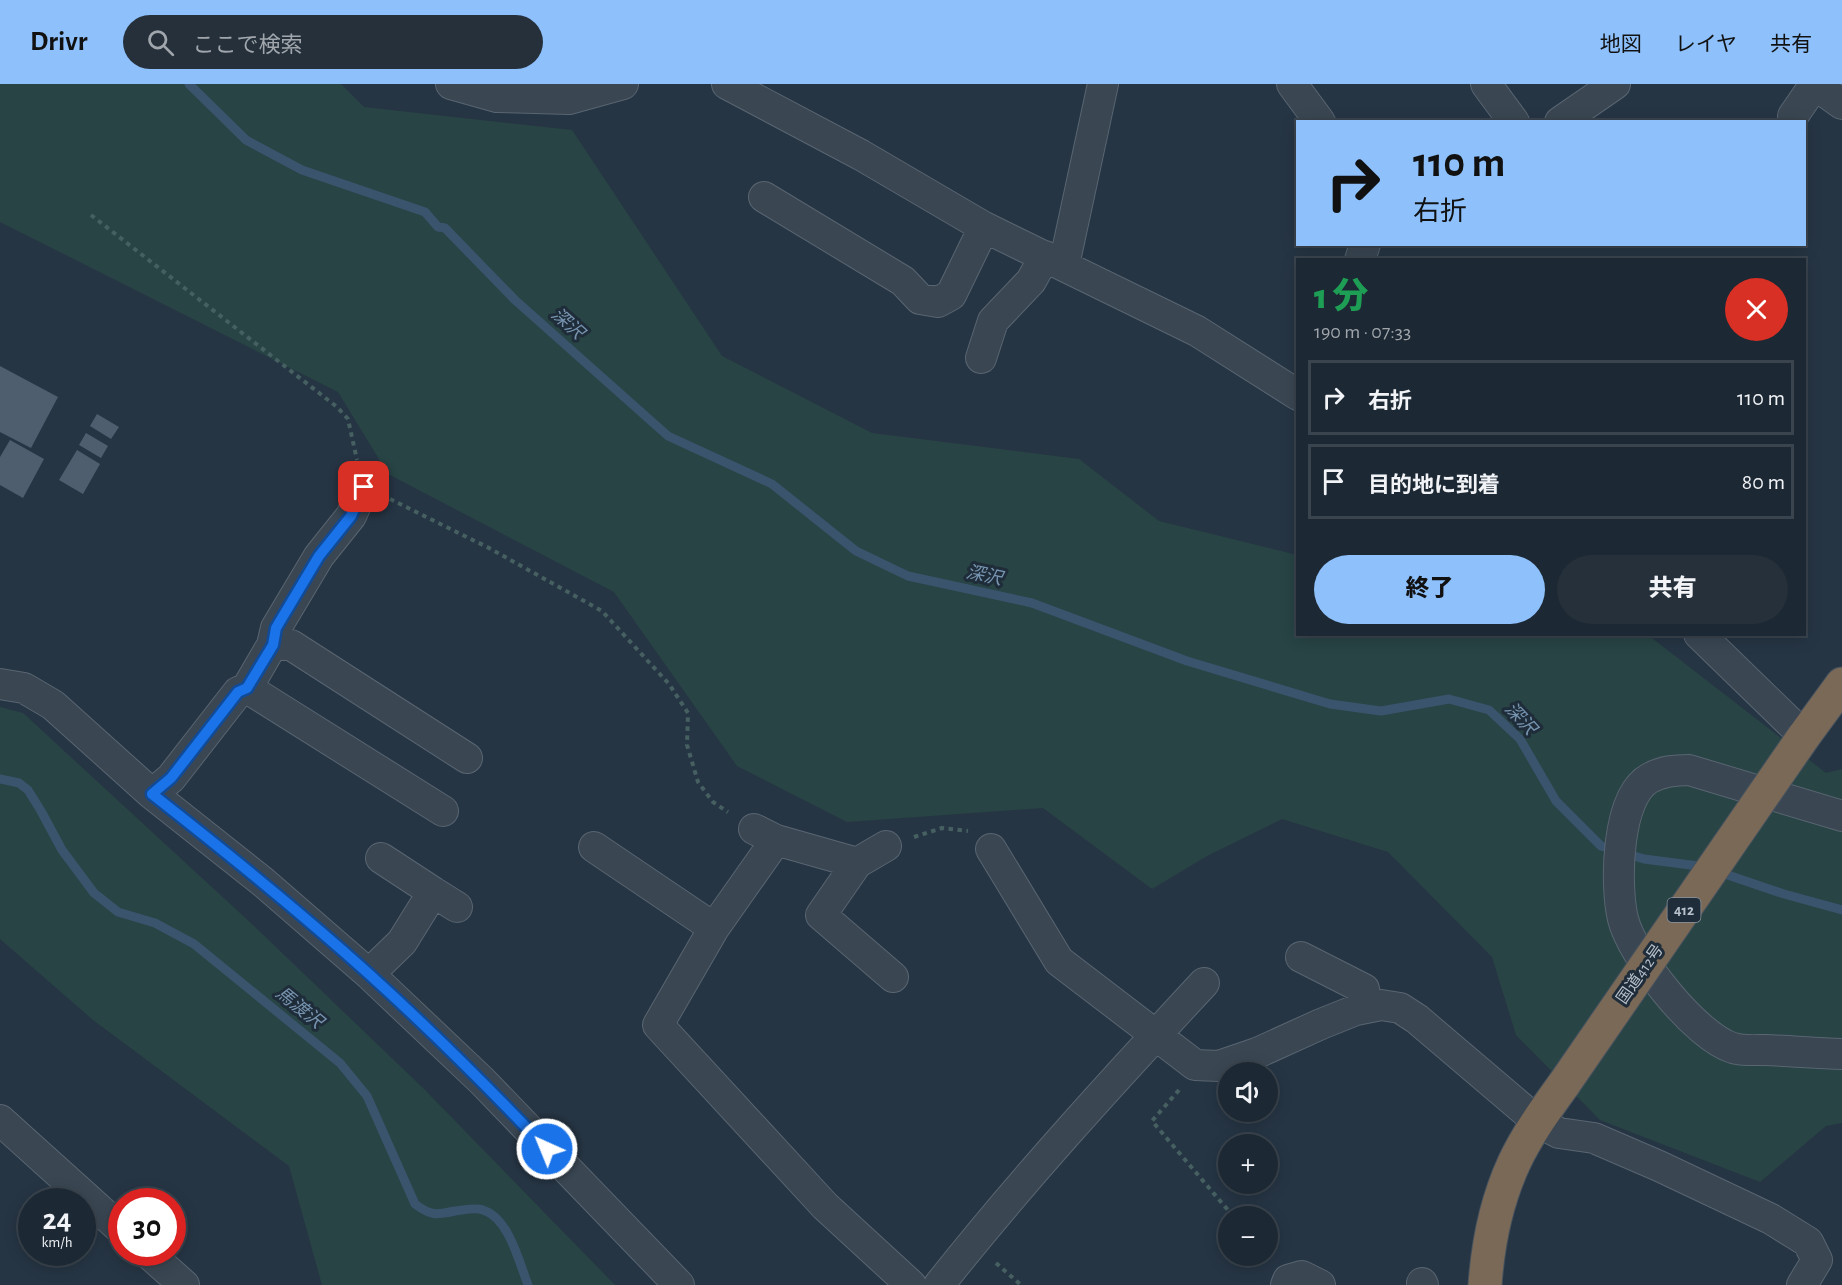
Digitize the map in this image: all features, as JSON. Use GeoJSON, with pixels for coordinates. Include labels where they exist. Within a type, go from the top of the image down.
{"type":"FeatureCollection","features":[{"type":"Feature","properties":{"kind":"highway","name":"国道412号"},"geometry":{"type":"LineString","coordinates":[[1485,1285],[1487,1255],[1495,1212],[1514,1162],[1564,1084],[1823,723],[1842,684]]}},
{"type":"Feature","properties":{"kind":"street"},"geometry":{"type":"LineString","coordinates":[[451,84],[497,97],[569,99],[623,84]]}},
{"type":"Feature","properties":{"kind":"street"},"geometry":{"type":"LineString","coordinates":[[727,84],[861,154],[984,227],[1197,331],[1296,394]]}},
{"type":"Feature","properties":{"kind":"street"},"geometry":{"type":"LineString","coordinates":[[981,358],[993,321],[1031,281],[1055,261],[1103,84]]}},
{"type":"Feature","properties":{"kind":"street"},"geometry":{"type":"LineString","coordinates":[[1292,84],[1319,120]]}},
{"type":"Feature","properties":{"kind":"street"},"geometry":{"type":"LineString","coordinates":[[1486,84],[1513,120]]}},
{"type":"Feature","properties":{"kind":"street"},"geometry":{"type":"LineString","coordinates":[[1563,120],[1615,84]]}},
{"type":"Feature","properties":{"kind":"street"},"geometry":{"type":"LineString","coordinates":[[1793,116],[1809,86],[1842,104]]}},
{"type":"Feature","properties":{"kind":"street"},"geometry":{"type":"LineString","coordinates":[[776,214],[876,280],[903,281],[920,299],[938,302],[951,295],[984,227]]}},
{"type":"Feature","properties":{"kind":"street"},"geometry":{"type":"LineString","coordinates":[[364,487],[351,516],[319,556],[276,628],[282,645],[467,758]]}},
{"type":"Feature","properties":{"kind":"street"},"geometry":{"type":"LineString","coordinates":[[152,794],[171,778],[238,692],[247,688],[316,599]]}},
{"type":"Feature","properties":{"kind":"street"},"geometry":{"type":"LineString","coordinates":[[1702,636],[1823,723]]}},
{"type":"Feature","properties":{"kind":"street"},"geometry":{"type":"LineString","coordinates":[[0,684],[24,688],[53,705],[152,794],[263,882],[369,974],[482,1081],[679,1285]]}},
{"type":"Feature","properties":{"kind":"street"},"geometry":{"type":"LineString","coordinates":[[247,688],[443,811]]}},
{"type":"Feature","properties":{"kind":"street"},"geometry":{"type":"LineString","coordinates":[[1842,816],[1689,770],[1670,770],[1648,778],[1633,797],[1625,814],[1618,881],[1624,921],[1641,956],[1674,1002],[1709,1037],[1734,1048],[1842,1054]]}},
{"type":"Feature","properties":{"kind":"street"},"geometry":{"type":"LineString","coordinates":[[857,863],[765,835],[658,1025],[825,1206],[911,1285]]}},
{"type":"Feature","properties":{"kind":"street"},"geometry":{"type":"LineString","coordinates":[[886,846],[857,863],[821,915],[893,976]]}},
{"type":"Feature","properties":{"kind":"street"},"geometry":{"type":"LineString","coordinates":[[594,847],[714,928]]}},
{"type":"Feature","properties":{"kind":"street"},"geometry":{"type":"LineString","coordinates":[[991,849],[1059,961],[1196,1065],[1219,1065],[1257,1053],[1321,1024],[1366,1008],[1381,1005],[1400,1008],[1417,1019],[1538,1122],[1559,1133],[1594,1138],[1659,1166],[1771,1219],[1808,1242],[1817,1260],[1802,1285]]}},
{"type":"Feature","properties":{"kind":"street"},"geometry":{"type":"LineString","coordinates":[[369,974],[445,899],[381,858]]}},
{"type":"Feature","properties":{"kind":"street"},"geometry":{"type":"LineString","coordinates":[[1301,957],[1364,989],[1366,1008]]}},
{"type":"Feature","properties":{"kind":"street"},"geometry":{"type":"LineString","coordinates":[[939,1285],[989,1224],[1204,983]]}},
{"type":"Feature","properties":{"kind":"street"},"geometry":{"type":"LineString","coordinates":[[0,1120],[108,1217]]}},
{"type":"Feature","properties":{"kind":"street"},"geometry":{"type":"LineString","coordinates":[[163,1266],[184,1285]]}},
{"type":"Feature","properties":{"kind":"street"},"geometry":{"type":"LineString","coordinates":[[1286,1285],[1288,1280],[1302,1276],[1320,1285]]}},
{"type":"Feature","properties":{"kind":"path"},"geometry":{"type":"LineString","coordinates":[[91,215],[338,407],[348,419],[354,440],[360,484],[489,548],[602,611],[669,684],[688,713],[687,745],[698,782],[713,802],[765,835]]}},
{"type":"Feature","properties":{"kind":"path"},"geometry":{"type":"LineString","coordinates":[[886,846],[942,828],[974,831],[991,849]]}},
{"type":"Feature","properties":{"kind":"path"},"geometry":{"type":"LineString","coordinates":[[1196,1065],[1187,1081],[1152,1121],[1224,1206]]}},
{"type":"Feature","properties":{"kind":"green space"},"geometry":{"type":"Polygon","coordinates":[[[0,84],[341,84],[364,107],[572,130],[722,356],[872,433],[1079,459],[1159,521],[1296,555],[1296,636],[1649,636],[1826,773],[1842,769],[1842,1123],[1826,1126],[1760,1182],[1600,1120],[1516,1035],[1492,957],[1388,852],[1282,819],[1207,856],[1152,889],[1043,808],[847,822],[737,766],[614,592],[388,474],[338,392],[0,222],[0,84]]]}},
{"type":"Feature","properties":{"kind":"green space"},"geometry":{"type":"Polygon","coordinates":[[[0,707],[23,713],[253,925],[424,1089],[615,1285],[322,1285],[289,1166],[93,1020],[0,939],[0,707]]]}},
{"type":"Feature","properties":{"kind":"building"},"geometry":{"type":"Polygon","coordinates":[[[0,366],[58,397],[31,448],[0,432],[0,366]]]}},
{"type":"Feature","properties":{"kind":"building"},"geometry":{"type":"Polygon","coordinates":[[[97,414],[119,427],[111,439],[90,426],[97,414]]]}},
{"type":"Feature","properties":{"kind":"building"},"geometry":{"type":"Polygon","coordinates":[[[86,433],[108,446],[101,458],[79,445],[86,433]]]}},
{"type":"Feature","properties":{"kind":"building"},"geometry":{"type":"Polygon","coordinates":[[[10,440],[44,459],[23,498],[0,485],[0,457],[10,440]]]}},
{"type":"Feature","properties":{"kind":"building"},"geometry":{"type":"Polygon","coordinates":[[[77,450],[100,464],[83,494],[59,480],[77,450]]]}},
{"type":"Feature","properties":{"kind":"waterway","name":"深沢"},"geometry":{"type":"LineString","coordinates":[[189,84],[246,140],[302,170],[425,212],[438,227],[445,228],[515,300],[668,436],[772,484],[856,551],[908,576],[1032,603],[1187,661],[1330,704],[1381,711],[1449,699],[1489,710],[1520,739],[1556,801],[1601,846],[1644,859],[1706,867]]}},
{"type":"Feature","properties":{"kind":"waterway","name":"馬渡沢"},"geometry":{"type":"LineString","coordinates":[[0,779],[19,783],[28,790],[62,850],[94,893],[118,912],[155,923],[194,944],[340,1063],[367,1096],[415,1204],[425,1211],[434,1213],[477,1209],[492,1215],[500,1222],[512,1242],[528,1285]]}},
{"type":"Feature","properties":{"kind":"waterway","name":"深沢"},"geometry":{"type":"LineString","coordinates":[[1719,872],[1784,894],[1842,910]]}},
{"type":"Feature","properties":{"kind":"route"},"geometry":{"type":"LineString","coordinates":[[364,487],[351,516],[319,556],[276,628],[273,645],[247,688],[238,692],[171,778],[152,794],[263,882],[369,974],[482,1081],[547,1149]]}}]}
